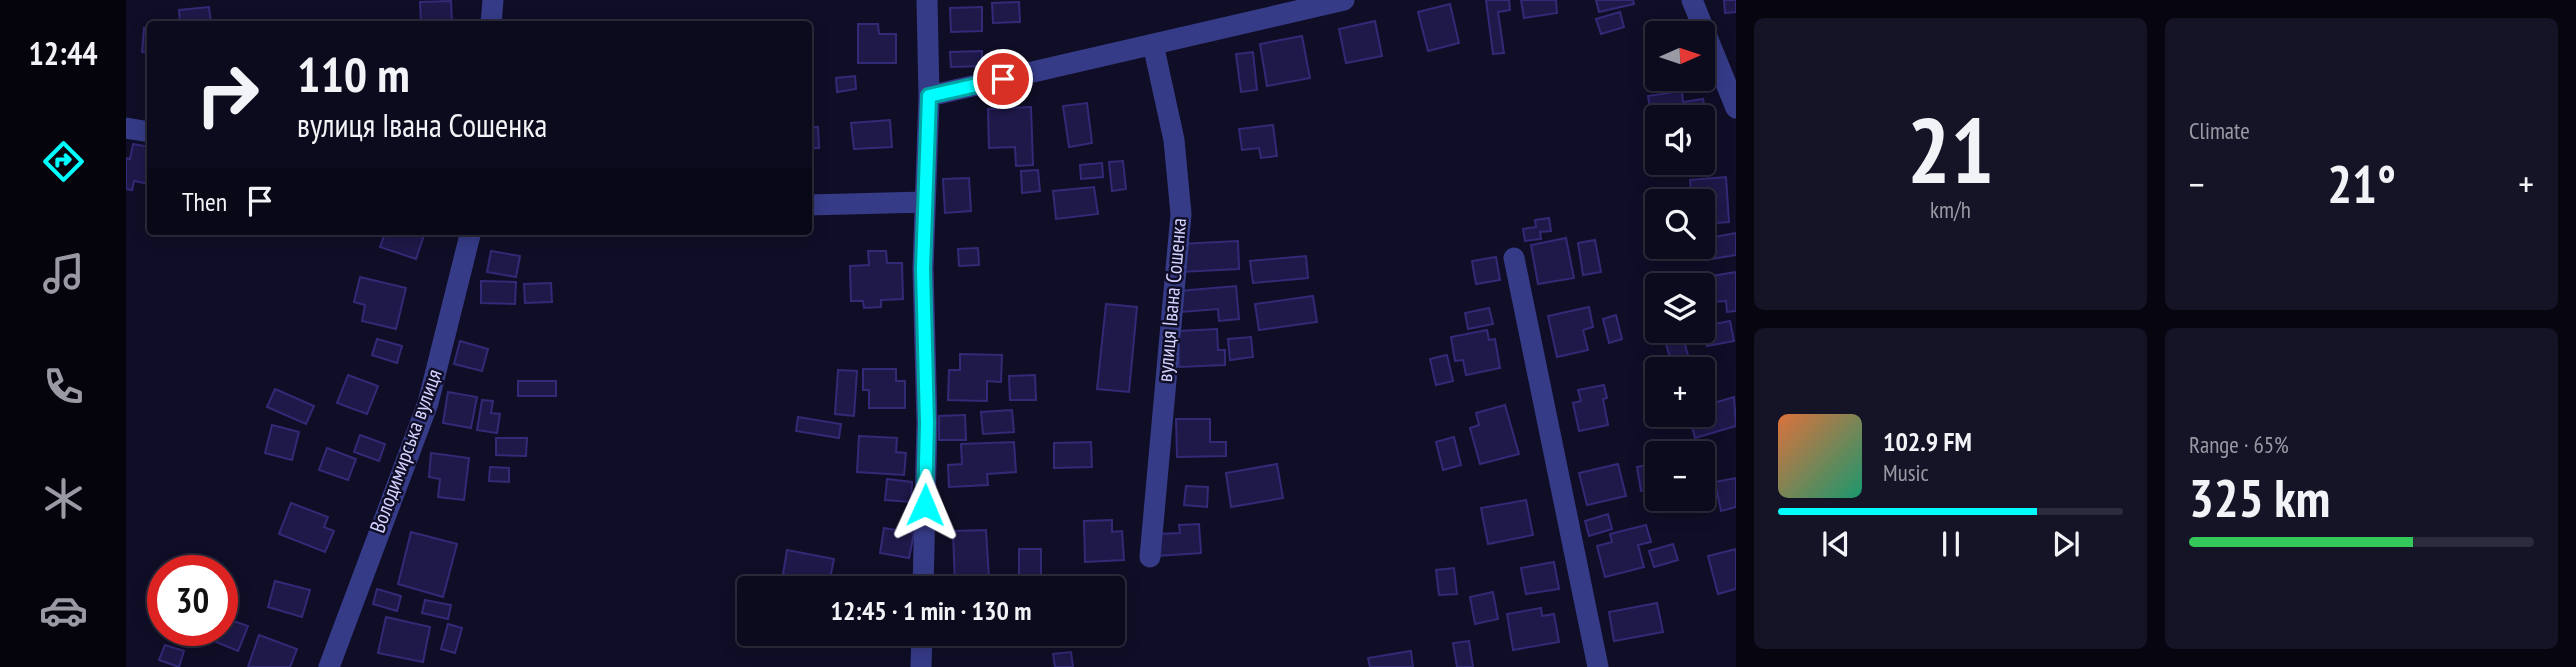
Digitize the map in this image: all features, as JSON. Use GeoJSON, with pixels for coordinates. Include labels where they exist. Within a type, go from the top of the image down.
{"type":"FeatureCollection","features":[{"type":"Feature","properties":{"kind":"street"},"geometry":{"type":"LineString","coordinates":[[491,21],[493,0]]}},
{"type":"Feature","properties":{"kind":"street"},"geometry":{"type":"LineString","coordinates":[[923,576],[927,423],[923,269],[929,96],[927,0]]}},
{"type":"Feature","properties":{"kind":"street"},"geometry":{"type":"LineString","coordinates":[[929,96],[1344,0]]}},
{"type":"Feature","properties":{"kind":"street"},"geometry":{"type":"LineString","coordinates":[[1692,0],[1736,108]]}},
{"type":"Feature","properties":{"kind":"street","name":"вулиця Івана Сошенка"},"geometry":{"type":"LineString","coordinates":[[1150,557],[1181,214],[1174,141],[1153,44]]}},
{"type":"Feature","properties":{"kind":"street"},"geometry":{"type":"LineString","coordinates":[[126,128],[147,132]]}},
{"type":"Feature","properties":{"kind":"street"},"geometry":{"type":"LineString","coordinates":[[812,205],[925,202]]}},
{"type":"Feature","properties":{"kind":"street","name":"Володимирська вулиця"},"geometry":{"type":"LineString","coordinates":[[329,667],[428,403],[470,235]]}},
{"type":"Feature","properties":{"kind":"street"},"geometry":{"type":"LineString","coordinates":[[1514,258],[1598,667]]}},
{"type":"Feature","properties":{"kind":"street"},"geometry":{"type":"LineString","coordinates":[[921,667],[922,646]]}},
{"type":"Feature","properties":{"kind":"building"},"geometry":{"type":"Polygon","coordinates":[[[1486,0],[1509,0],[1510,10],[1498,12],[1504,53],[1493,54],[1486,0]]]}},
{"type":"Feature","properties":{"kind":"building"},"geometry":{"type":"Polygon","coordinates":[[[1521,0],[1556,0],[1557,13],[1524,18],[1521,0]]]}},
{"type":"Feature","properties":{"kind":"building"},"geometry":{"type":"Polygon","coordinates":[[[1596,0],[1633,0],[1634,4],[1599,12],[1596,0]]]}},
{"type":"Feature","properties":{"kind":"building"},"geometry":{"type":"Polygon","coordinates":[[[1724,0],[1736,0],[1736,12],[1725,13],[1724,0]]]}},
{"type":"Feature","properties":{"kind":"building"},"geometry":{"type":"Polygon","coordinates":[[[451,1],[452,21],[421,21],[420,2],[451,1]]]}},
{"type":"Feature","properties":{"kind":"building"},"geometry":{"type":"Polygon","coordinates":[[[1019,2],[1020,22],[993,23],[992,3],[1019,2]]]}},
{"type":"Feature","properties":{"kind":"building"},"geometry":{"type":"Polygon","coordinates":[[[1450,4],[1459,43],[1428,51],[1418,12],[1450,4]]]}},
{"type":"Feature","properties":{"kind":"building"},"geometry":{"type":"Polygon","coordinates":[[[209,7],[211,21],[180,21],[179,10],[209,7]]]}},
{"type":"Feature","properties":{"kind":"building"},"geometry":{"type":"Polygon","coordinates":[[[982,7],[982,31],[951,32],[950,8],[982,7]]]}},
{"type":"Feature","properties":{"kind":"building"},"geometry":{"type":"Polygon","coordinates":[[[1620,12],[1624,27],[1601,34],[1596,19],[1620,12]]]}},
{"type":"Feature","properties":{"kind":"building"},"geometry":{"type":"Polygon","coordinates":[[[1375,21],[1382,56],[1346,63],[1339,29],[1375,21]]]}},
{"type":"Feature","properties":{"kind":"building"},"geometry":{"type":"Polygon","coordinates":[[[858,24],[878,24],[879,34],[896,34],[896,63],[858,63],[858,24]]]}},
{"type":"Feature","properties":{"kind":"building"},"geometry":{"type":"Polygon","coordinates":[[[144,28],[147,28],[147,53],[142,52],[144,28]]]}},
{"type":"Feature","properties":{"kind":"building"},"geometry":{"type":"Polygon","coordinates":[[[1302,36],[1310,78],[1267,86],[1260,44],[1302,36]]]}},
{"type":"Feature","properties":{"kind":"building"},"geometry":{"type":"Polygon","coordinates":[[[982,51],[982,66],[951,67],[950,52],[982,51]]]}},
{"type":"Feature","properties":{"kind":"building"},"geometry":{"type":"Polygon","coordinates":[[[1253,52],[1257,90],[1241,92],[1236,54],[1253,52]]]}},
{"type":"Feature","properties":{"kind":"building"},"geometry":{"type":"Polygon","coordinates":[[[855,76],[856,89],[837,92],[836,78],[855,76]]]}},
{"type":"Feature","properties":{"kind":"building"},"geometry":{"type":"Polygon","coordinates":[[[1682,91],[1683,102],[1703,99],[1704,105],[1649,105],[1648,96],[1682,91]]]}},
{"type":"Feature","properties":{"kind":"building"},"geometry":{"type":"Polygon","coordinates":[[[1087,103],[1092,143],[1069,147],[1063,106],[1087,103]]]}},
{"type":"Feature","properties":{"kind":"building"},"geometry":{"type":"Polygon","coordinates":[[[1031,107],[1033,165],[1016,166],[1015,147],[989,148],[988,109],[1031,107]]]}},
{"type":"Feature","properties":{"kind":"building"},"geometry":{"type":"Polygon","coordinates":[[[890,120],[892,147],[854,149],[851,123],[890,120]]]}},
{"type":"Feature","properties":{"kind":"building"},"geometry":{"type":"Polygon","coordinates":[[[1273,125],[1277,156],[1261,158],[1259,148],[1242,150],[1239,129],[1273,125]]]}},
{"type":"Feature","properties":{"kind":"building"},"geometry":{"type":"Polygon","coordinates":[[[812,127],[818,127],[819,148],[812,148],[812,127]]]}},
{"type":"Feature","properties":{"kind":"building"},"geometry":{"type":"Polygon","coordinates":[[[133,144],[147,146],[147,183],[134,181],[132,190],[126,189],[126,158],[130,159],[133,144]]]}},
{"type":"Feature","properties":{"kind":"building"},"geometry":{"type":"Polygon","coordinates":[[[1123,161],[1126,189],[1112,191],[1109,162],[1123,161]]]}},
{"type":"Feature","properties":{"kind":"building"},"geometry":{"type":"Polygon","coordinates":[[[1102,163],[1103,177],[1081,179],[1080,165],[1102,163]]]}},
{"type":"Feature","properties":{"kind":"building"},"geometry":{"type":"Polygon","coordinates":[[[1038,170],[1040,191],[1022,193],[1021,171],[1038,170]]]}},
{"type":"Feature","properties":{"kind":"building"},"geometry":{"type":"Polygon","coordinates":[[[1726,177],[1729,222],[1715,223],[1715,189],[1691,189],[1690,180],[1726,177]]]}},
{"type":"Feature","properties":{"kind":"building"},"geometry":{"type":"Polygon","coordinates":[[[969,178],[971,211],[945,213],[943,179],[969,178]]]}},
{"type":"Feature","properties":{"kind":"building"},"geometry":{"type":"Polygon","coordinates":[[[1094,187],[1098,214],[1056,219],[1053,191],[1094,187]]]}},
{"type":"Feature","properties":{"kind":"building"},"geometry":{"type":"Polygon","coordinates":[[[1549,218],[1551,231],[1540,232],[1541,239],[1525,241],[1523,229],[1536,227],[1535,220],[1549,218]]]}},
{"type":"Feature","properties":{"kind":"building"},"geometry":{"type":"Polygon","coordinates":[[[1736,233],[1736,255],[1715,258],[1715,237],[1736,233]]]}},
{"type":"Feature","properties":{"kind":"building"},"geometry":{"type":"Polygon","coordinates":[[[384,235],[424,235],[416,259],[380,247],[384,235]]]}},
{"type":"Feature","properties":{"kind":"building"},"geometry":{"type":"Polygon","coordinates":[[[1566,238],[1574,278],[1538,284],[1531,245],[1566,238]]]}},
{"type":"Feature","properties":{"kind":"building"},"geometry":{"type":"Polygon","coordinates":[[[1595,240],[1601,272],[1583,275],[1578,243],[1595,240]]]}},
{"type":"Feature","properties":{"kind":"building"},"geometry":{"type":"Polygon","coordinates":[[[1238,241],[1239,269],[1180,272],[1179,244],[1238,241]]]}},
{"type":"Feature","properties":{"kind":"building"},"geometry":{"type":"Polygon","coordinates":[[[978,248],[979,265],[959,266],[958,249],[978,248]]]}},
{"type":"Feature","properties":{"kind":"building"},"geometry":{"type":"Polygon","coordinates":[[[491,251],[520,256],[516,277],[487,272],[491,251]]]}},
{"type":"Feature","properties":{"kind":"building"},"geometry":{"type":"Polygon","coordinates":[[[868,251],[886,251],[887,263],[902,263],[903,299],[881,300],[881,307],[864,308],[863,301],[851,301],[850,266],[869,265],[868,251]]]}},
{"type":"Feature","properties":{"kind":"building"},"geometry":{"type":"Polygon","coordinates":[[[1306,256],[1308,278],[1253,283],[1250,261],[1306,256]]]}},
{"type":"Feature","properties":{"kind":"building"},"geometry":{"type":"Polygon","coordinates":[[[1496,257],[1500,280],[1476,284],[1472,261],[1496,257]]]}},
{"type":"Feature","properties":{"kind":"building"},"geometry":{"type":"Polygon","coordinates":[[[1736,272],[1736,311],[1727,312],[1726,301],[1715,302],[1715,275],[1736,272]]]}},
{"type":"Feature","properties":{"kind":"building"},"geometry":{"type":"Polygon","coordinates":[[[360,277],[406,288],[396,329],[362,321],[365,305],[354,302],[360,277]]]}},
{"type":"Feature","properties":{"kind":"building"},"geometry":{"type":"Polygon","coordinates":[[[481,281],[516,282],[515,304],[481,303],[481,281]]]}},
{"type":"Feature","properties":{"kind":"building"},"geometry":{"type":"Polygon","coordinates":[[[551,283],[552,302],[525,303],[524,284],[551,283]]]}},
{"type":"Feature","properties":{"kind":"building"},"geometry":{"type":"Polygon","coordinates":[[[1236,286],[1239,319],[1219,321],[1218,309],[1181,312],[1179,291],[1236,286]]]}},
{"type":"Feature","properties":{"kind":"building"},"geometry":{"type":"Polygon","coordinates":[[[1313,296],[1317,322],[1259,330],[1255,304],[1313,296]]]}},
{"type":"Feature","properties":{"kind":"building"},"geometry":{"type":"Polygon","coordinates":[[[1106,304],[1137,307],[1129,392],[1097,389],[1106,304]]]}},
{"type":"Feature","properties":{"kind":"building"},"geometry":{"type":"Polygon","coordinates":[[[1589,307],[1593,327],[1583,330],[1588,350],[1557,357],[1548,316],[1589,307]]]}},
{"type":"Feature","properties":{"kind":"building"},"geometry":{"type":"Polygon","coordinates":[[[1489,308],[1493,324],[1468,329],[1465,313],[1489,308]]]}},
{"type":"Feature","properties":{"kind":"building"},"geometry":{"type":"Polygon","coordinates":[[[1616,315],[1622,339],[1609,343],[1603,319],[1616,315]]]}},
{"type":"Feature","properties":{"kind":"building"},"geometry":{"type":"Polygon","coordinates":[[[1730,321],[1734,341],[1707,346],[1707,343],[1715,343],[1715,324],[1730,321]]]}},
{"type":"Feature","properties":{"kind":"building"},"geometry":{"type":"Polygon","coordinates":[[[1217,329],[1218,350],[1225,350],[1225,365],[1179,367],[1178,331],[1217,329]]]}},
{"type":"Feature","properties":{"kind":"building"},"geometry":{"type":"Polygon","coordinates":[[[1487,330],[1489,340],[1495,339],[1500,368],[1466,375],[1463,360],[1455,361],[1451,337],[1487,330]]]}},
{"type":"Feature","properties":{"kind":"building"},"geometry":{"type":"Polygon","coordinates":[[[1251,337],[1253,357],[1230,360],[1228,339],[1251,337]]]}},
{"type":"Feature","properties":{"kind":"building"},"geometry":{"type":"Polygon","coordinates":[[[377,339],[402,346],[397,363],[372,355],[377,339]]]}},
{"type":"Feature","properties":{"kind":"building"},"geometry":{"type":"Polygon","coordinates":[[[460,341],[488,349],[482,371],[454,364],[460,341]]]}},
{"type":"Feature","properties":{"kind":"building"},"geometry":{"type":"Polygon","coordinates":[[[1684,343],[1689,357],[1670,357],[1666,344],[1684,343]]]}},
{"type":"Feature","properties":{"kind":"building"},"geometry":{"type":"Polygon","coordinates":[[[960,354],[1002,355],[1001,382],[987,381],[987,401],[948,400],[949,370],[960,370],[960,354]]]}},
{"type":"Feature","properties":{"kind":"building"},"geometry":{"type":"Polygon","coordinates":[[[1447,355],[1453,381],[1436,385],[1430,359],[1447,355]]]}},
{"type":"Feature","properties":{"kind":"building"},"geometry":{"type":"Polygon","coordinates":[[[863,369],[896,369],[896,381],[905,381],[905,408],[869,408],[869,390],[863,390],[863,369]]]}},
{"type":"Feature","properties":{"kind":"building"},"geometry":{"type":"Polygon","coordinates":[[[838,370],[857,371],[854,416],[835,414],[838,370]]]}},
{"type":"Feature","properties":{"kind":"building"},"geometry":{"type":"Polygon","coordinates":[[[348,375],[378,386],[367,414],[337,403],[348,375]]]}},
{"type":"Feature","properties":{"kind":"building"},"geometry":{"type":"Polygon","coordinates":[[[1035,375],[1036,400],[1010,400],[1009,376],[1035,375]]]}},
{"type":"Feature","properties":{"kind":"building"},"geometry":{"type":"Polygon","coordinates":[[[518,381],[556,381],[556,396],[518,396],[518,381]]]}},
{"type":"Feature","properties":{"kind":"building"},"geometry":{"type":"Polygon","coordinates":[[[1604,385],[1607,398],[1603,399],[1608,425],[1579,431],[1573,403],[1581,401],[1578,390],[1604,385]]]}},
{"type":"Feature","properties":{"kind":"building"},"geometry":{"type":"Polygon","coordinates":[[[275,389],[314,406],[306,424],[267,407],[275,389]]]}},
{"type":"Feature","properties":{"kind":"building"},"geometry":{"type":"Polygon","coordinates":[[[448,392],[477,397],[471,428],[443,423],[448,392]]]}},
{"type":"Feature","properties":{"kind":"building"},"geometry":{"type":"Polygon","coordinates":[[[1734,397],[1736,426],[1695,438],[1692,427],[1715,427],[1715,403],[1734,397]]]}},
{"type":"Feature","properties":{"kind":"building"},"geometry":{"type":"Polygon","coordinates":[[[482,400],[493,401],[491,413],[500,414],[497,433],[477,430],[482,400]]]}},
{"type":"Feature","properties":{"kind":"building"},"geometry":{"type":"Polygon","coordinates":[[[1505,405],[1519,454],[1480,464],[1470,428],[1479,425],[1476,413],[1505,405]]]}},
{"type":"Feature","properties":{"kind":"building"},"geometry":{"type":"Polygon","coordinates":[[[1012,410],[1014,432],[983,434],[981,412],[1012,410]]]}},
{"type":"Feature","properties":{"kind":"building"},"geometry":{"type":"Polygon","coordinates":[[[965,415],[966,440],[939,440],[939,416],[965,415]]]}},
{"type":"Feature","properties":{"kind":"building"},"geometry":{"type":"Polygon","coordinates":[[[798,417],[841,424],[839,438],[796,431],[798,417]]]}},
{"type":"Feature","properties":{"kind":"building"},"geometry":{"type":"Polygon","coordinates":[[[1176,419],[1210,419],[1210,442],[1226,442],[1226,456],[1177,457],[1176,419]]]}},
{"type":"Feature","properties":{"kind":"building"},"geometry":{"type":"Polygon","coordinates":[[[272,425],[299,432],[292,460],[265,453],[272,425]]]}},
{"type":"Feature","properties":{"kind":"building"},"geometry":{"type":"Polygon","coordinates":[[[360,435],[385,444],[379,461],[354,452],[360,435]]]}},
{"type":"Feature","properties":{"kind":"building"},"geometry":{"type":"Polygon","coordinates":[[[859,436],[897,438],[896,452],[906,453],[904,475],[857,472],[859,436]]]}},
{"type":"Feature","properties":{"kind":"building"},"geometry":{"type":"Polygon","coordinates":[[[1454,437],[1461,465],[1443,470],[1436,442],[1454,437]]]}},
{"type":"Feature","properties":{"kind":"building"},"geometry":{"type":"Polygon","coordinates":[[[496,438],[527,438],[526,456],[496,455],[496,438]]]}},
{"type":"Feature","properties":{"kind":"building"},"geometry":{"type":"Polygon","coordinates":[[[1014,442],[1016,472],[987,474],[988,485],[949,487],[948,465],[962,464],[961,444],[1014,442]]]}},
{"type":"Feature","properties":{"kind":"building"},"geometry":{"type":"Polygon","coordinates":[[[1091,442],[1092,467],[1054,468],[1054,443],[1091,442]]]}},
{"type":"Feature","properties":{"kind":"building"},"geometry":{"type":"Polygon","coordinates":[[[327,448],[356,459],[348,480],[319,470],[327,448]]]}},
{"type":"Feature","properties":{"kind":"building"},"geometry":{"type":"Polygon","coordinates":[[[431,453],[469,458],[464,500],[438,497],[440,479],[429,477],[431,453]]]}},
{"type":"Feature","properties":{"kind":"building"},"geometry":{"type":"Polygon","coordinates":[[[1277,464],[1283,498],[1231,507],[1226,473],[1277,464]]]}},
{"type":"Feature","properties":{"kind":"building"},"geometry":{"type":"Polygon","coordinates":[[[1618,464],[1626,496],[1587,505],[1579,473],[1618,464]]]}},
{"type":"Feature","properties":{"kind":"building"},"geometry":{"type":"Polygon","coordinates":[[[1645,466],[1645,490],[1641,491],[1637,467],[1645,466]]]}},
{"type":"Feature","properties":{"kind":"building"},"geometry":{"type":"Polygon","coordinates":[[[490,467],[509,468],[509,482],[489,481],[490,467]]]}},
{"type":"Feature","properties":{"kind":"building"},"geometry":{"type":"Polygon","coordinates":[[[1736,478],[1736,507],[1721,511],[1715,482],[1736,478]]]}},
{"type":"Feature","properties":{"kind":"building"},"geometry":{"type":"Polygon","coordinates":[[[887,479],[912,482],[911,502],[885,500],[887,479]]]}},
{"type":"Feature","properties":{"kind":"building"},"geometry":{"type":"Polygon","coordinates":[[[1186,486],[1208,487],[1207,507],[1184,505],[1186,486]]]}},
{"type":"Feature","properties":{"kind":"building"},"geometry":{"type":"Polygon","coordinates":[[[1526,500],[1533,535],[1488,544],[1481,508],[1526,500]]]}},
{"type":"Feature","properties":{"kind":"building"},"geometry":{"type":"Polygon","coordinates":[[[291,503],[328,517],[324,527],[334,531],[325,552],[279,534],[291,503]]]}},
{"type":"Feature","properties":{"kind":"building"},"geometry":{"type":"Polygon","coordinates":[[[1608,514],[1612,529],[1589,536],[1585,521],[1608,514]]]}},
{"type":"Feature","properties":{"kind":"building"},"geometry":{"type":"Polygon","coordinates":[[[1112,520],[1112,532],[1122,531],[1124,560],[1085,562],[1084,521],[1112,520]]]}},
{"type":"Feature","properties":{"kind":"building"},"geometry":{"type":"Polygon","coordinates":[[[1199,524],[1201,553],[1157,556],[1156,534],[1180,533],[1179,525],[1199,524]]]}},
{"type":"Feature","properties":{"kind":"building"},"geometry":{"type":"Polygon","coordinates":[[[1646,525],[1651,542],[1638,545],[1644,567],[1605,577],[1597,546],[1612,542],[1610,534],[1646,525]]]}},
{"type":"Feature","properties":{"kind":"building"},"geometry":{"type":"Polygon","coordinates":[[[884,528],[914,533],[909,558],[880,553],[884,528]]]}},
{"type":"Feature","properties":{"kind":"building"},"geometry":{"type":"Polygon","coordinates":[[[986,530],[989,576],[955,576],[953,531],[986,530]]]}},
{"type":"Feature","properties":{"kind":"building"},"geometry":{"type":"Polygon","coordinates":[[[411,532],[457,544],[443,597],[398,584],[411,532]]]}},
{"type":"Feature","properties":{"kind":"building"},"geometry":{"type":"Polygon","coordinates":[[[1673,544],[1678,560],[1654,567],[1649,551],[1673,544]]]}},
{"type":"Feature","properties":{"kind":"building"},"geometry":{"type":"Polygon","coordinates":[[[1019,549],[1041,549],[1041,576],[1019,576],[1019,549]]]}},
{"type":"Feature","properties":{"kind":"building"},"geometry":{"type":"Polygon","coordinates":[[[1736,549],[1736,589],[1718,594],[1708,556],[1736,549]]]}},
{"type":"Feature","properties":{"kind":"building"},"geometry":{"type":"Polygon","coordinates":[[[787,550],[834,559],[830,576],[783,574],[787,550]]]}},
{"type":"Feature","properties":{"kind":"building"},"geometry":{"type":"Polygon","coordinates":[[[1554,562],[1559,589],[1526,594],[1521,568],[1554,562]]]}},
{"type":"Feature","properties":{"kind":"building"},"geometry":{"type":"Polygon","coordinates":[[[1454,568],[1457,594],[1439,595],[1436,570],[1454,568]]]}},
{"type":"Feature","properties":{"kind":"building"},"geometry":{"type":"Polygon","coordinates":[[[275,581],[310,590],[302,617],[268,607],[275,581]]]}},
{"type":"Feature","properties":{"kind":"building"},"geometry":{"type":"Polygon","coordinates":[[[377,589],[401,596],[397,611],[373,604],[377,589]]]}},
{"type":"Feature","properties":{"kind":"building"},"geometry":{"type":"Polygon","coordinates":[[[1493,592],[1498,619],[1475,624],[1470,597],[1493,592]]]}},
{"type":"Feature","properties":{"kind":"building"},"geometry":{"type":"Polygon","coordinates":[[[425,600],[451,605],[448,619],[422,613],[425,600]]]}},
{"type":"Feature","properties":{"kind":"building"},"geometry":{"type":"Polygon","coordinates":[[[1657,603],[1663,632],[1614,641],[1609,612],[1657,603]]]}},
{"type":"Feature","properties":{"kind":"building"},"geometry":{"type":"Polygon","coordinates":[[[1541,608],[1542,616],[1554,614],[1559,642],[1513,650],[1507,614],[1541,608]]]}},
{"type":"Feature","properties":{"kind":"building"},"geometry":{"type":"Polygon","coordinates":[[[386,617],[430,627],[423,662],[378,653],[386,617]]]}},
{"type":"Feature","properties":{"kind":"building"},"geometry":{"type":"Polygon","coordinates":[[[238,623],[248,626],[238,651],[226,646],[238,646],[238,623]]]}},
{"type":"Feature","properties":{"kind":"building"},"geometry":{"type":"Polygon","coordinates":[[[448,624],[462,628],[455,653],[441,649],[448,624]]]}},
{"type":"Feature","properties":{"kind":"building"},"geometry":{"type":"Polygon","coordinates":[[[259,635],[297,649],[290,667],[248,667],[259,635]]]}},
{"type":"Feature","properties":{"kind":"building"},"geometry":{"type":"Polygon","coordinates":[[[1469,641],[1473,667],[1457,667],[1453,643],[1469,641]]]}},
{"type":"Feature","properties":{"kind":"building"},"geometry":{"type":"Polygon","coordinates":[[[165,646],[184,651],[179,667],[159,660],[165,646]]]}},
{"type":"Feature","properties":{"kind":"building"},"geometry":{"type":"Polygon","coordinates":[[[1411,651],[1413,667],[1370,667],[1368,658],[1411,651]]]}},
{"type":"Feature","properties":{"kind":"building"},"geometry":{"type":"Polygon","coordinates":[[[1071,652],[1073,667],[1055,667],[1053,654],[1071,652]]]}},
{"type":"Feature","properties":{"kind":"route"},"geometry":{"type":"LineString","coordinates":[[925,505],[927,423],[923,269],[929,96],[1003,79]]}}]}
